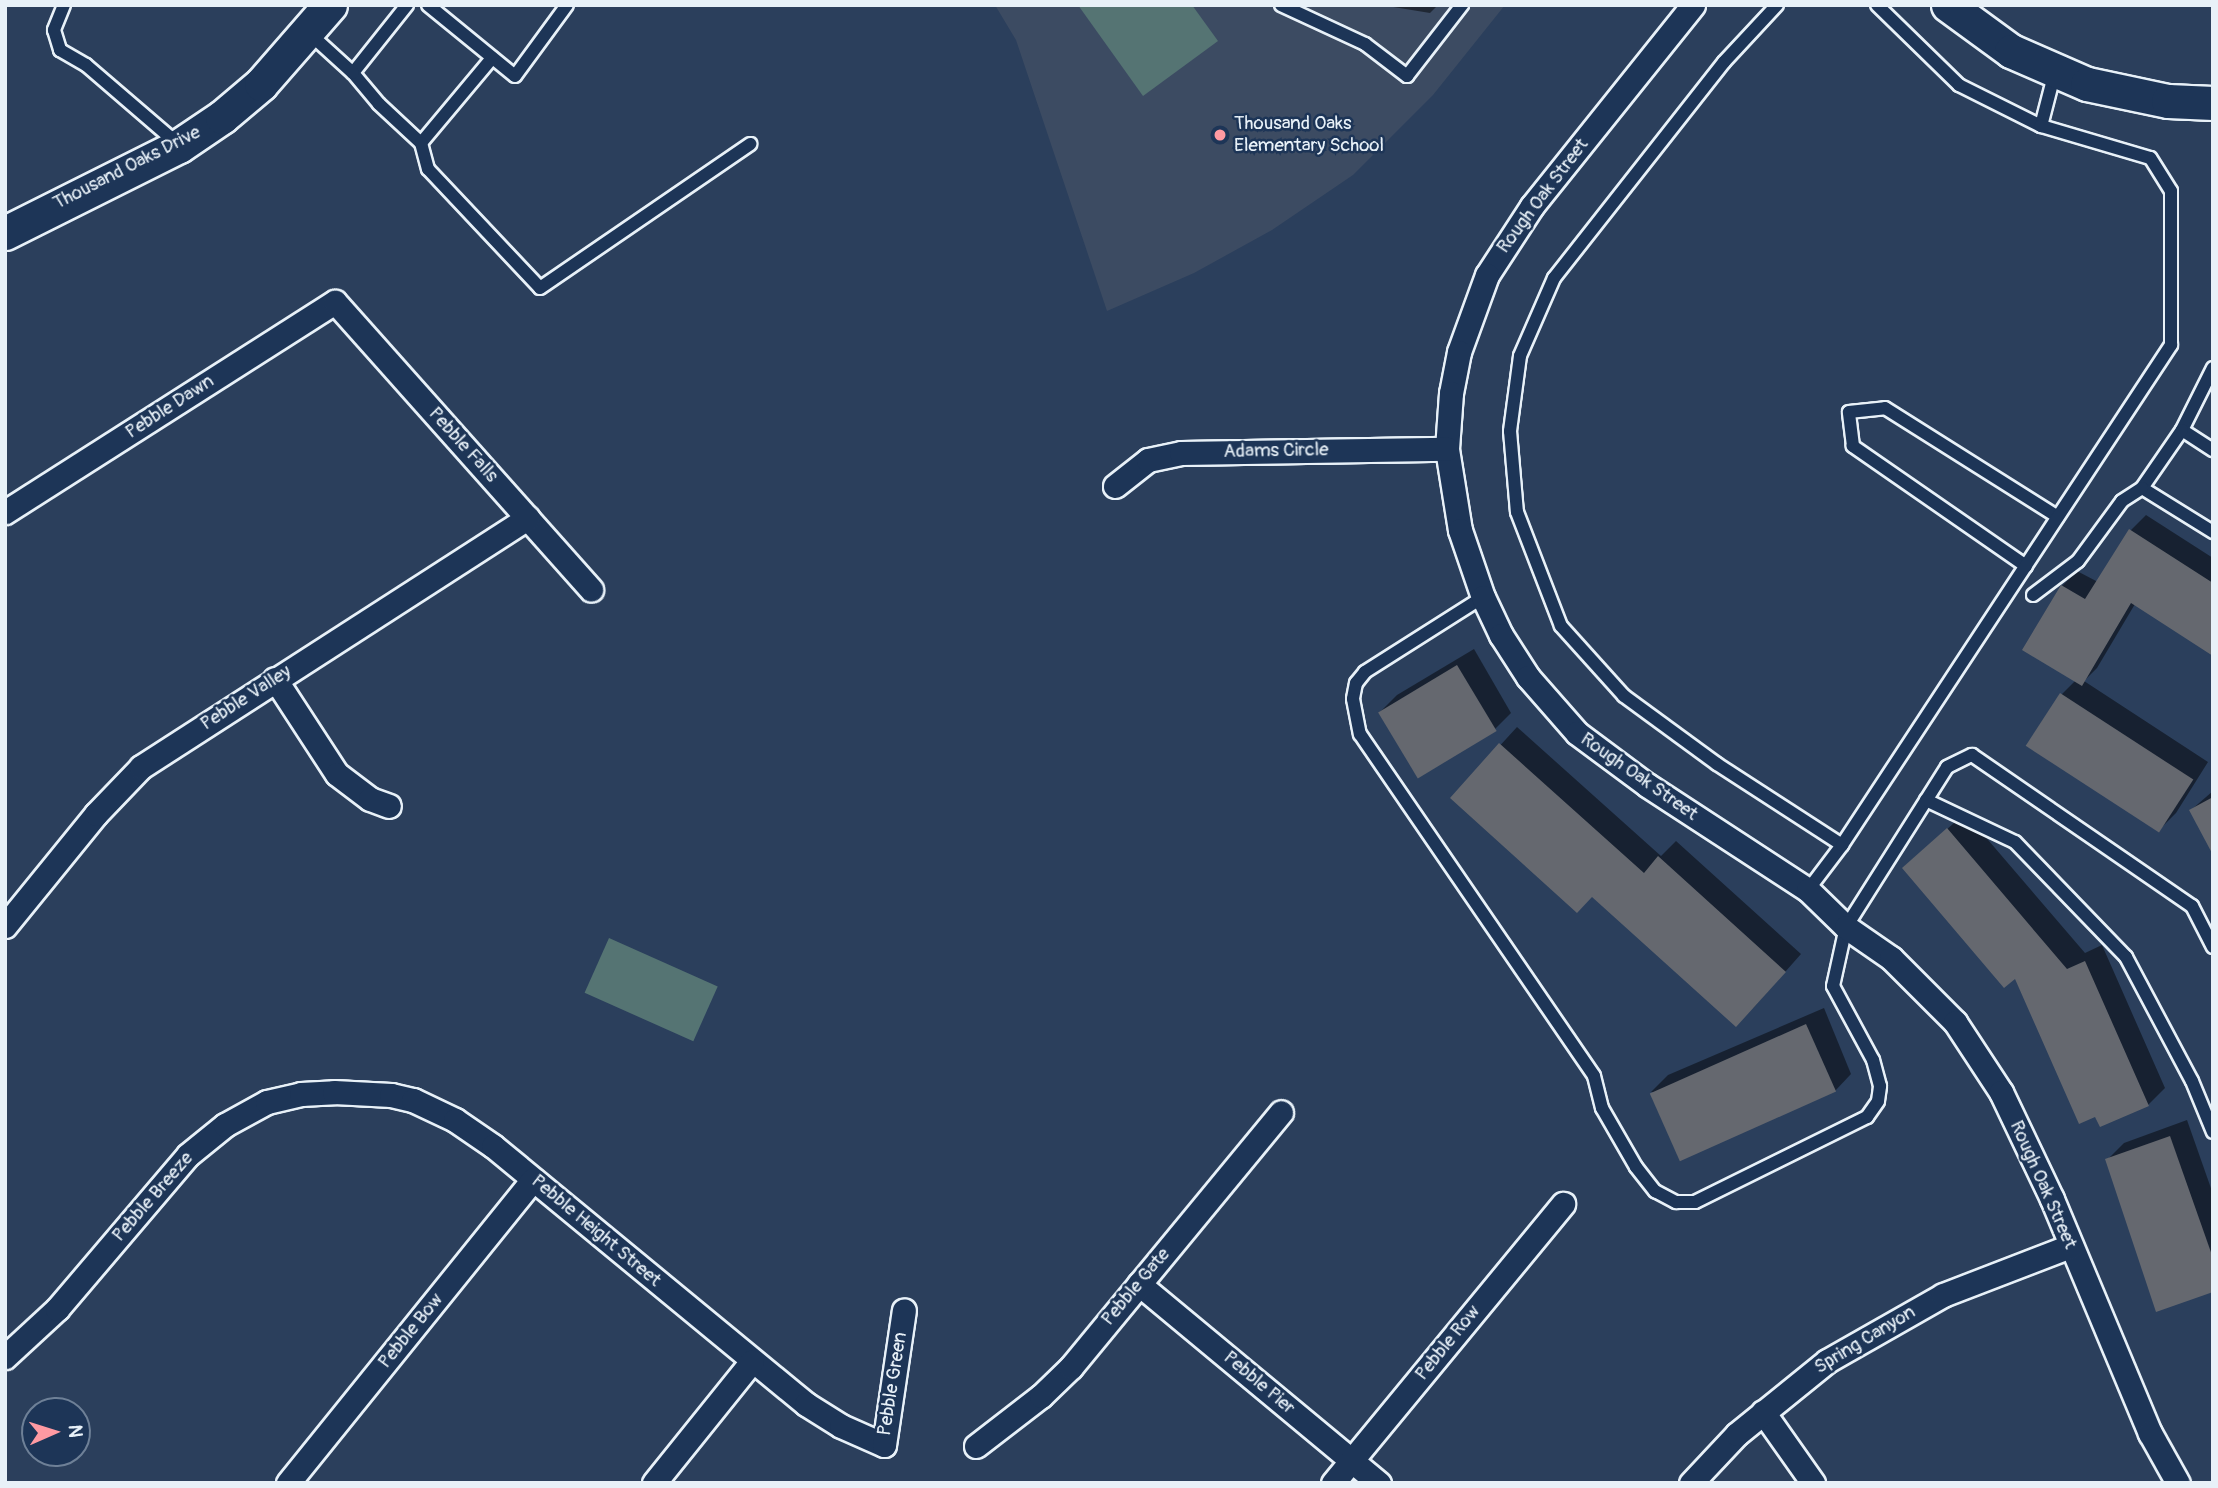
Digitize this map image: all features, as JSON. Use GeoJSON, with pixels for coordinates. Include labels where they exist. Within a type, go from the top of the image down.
{"type":"FeatureCollection","features":[{"type":"Feature","properties":{"kind":"main road","name":"Thousand Oaks Drive"},"geometry":{"type":"LineString","coordinates":[[5,233],[179,146],[222,117],[261,84],[330,5]]}},
{"type":"Feature","properties":{"kind":"main road"},"geometry":{"type":"LineString","coordinates":[[1948,5],[2011,51],[2055,72],[2127,95],[2213,103]]}},
{"type":"Feature","properties":{"kind":"street","name":"Rough Oak Street"},"geometry":{"type":"LineString","coordinates":[[1693,5],[1532,206],[1488,275],[1459,352],[1451,393],[1447,449],[1460,530],[1483,597],[1501,635],[1528,677],[1577,733],[1647,785],[1808,890],[1846,927],[1891,958],[1924,989],[1981,1059],[2001,1092],[2052,1199],[2150,1433],[2178,1483]]}},
{"type":"Feature","properties":{"kind":"street","name":"Pebble Dawn"},"geometry":{"type":"LineString","coordinates":[[5,512],[335,302]]}},
{"type":"Feature","properties":{"kind":"street","name":"Pebble Falls"},"geometry":{"type":"LineString","coordinates":[[335,302],[591,589]]}},
{"type":"Feature","properties":{"kind":"street","name":"Adams Circle"},"geometry":{"type":"LineString","coordinates":[[1115,486],[1149,460],[1181,453],[1447,449]]}},
{"type":"Feature","properties":{"kind":"street","name":"Pebble Valley"},"geometry":{"type":"LineString","coordinates":[[5,926],[96,814],[141,767],[528,517]]}},
{"type":"Feature","properties":{"kind":"street"},"geometry":{"type":"LineString","coordinates":[[275,679],[337,774],[370,799],[389,806]]}},
{"type":"Feature","properties":{"kind":"street","name":"Pebble Height Street"},"geometry":{"type":"LineString","coordinates":[[334,1092],[391,1095],[413,1100],[455,1121],[493,1146],[752,1361],[806,1404],[834,1422]]}},
{"type":"Feature","properties":{"kind":"street","name":"Pebble Breeze"},"geometry":{"type":"LineString","coordinates":[[5,1357],[57,1309],[188,1155],[225,1125],[267,1102],[301,1094],[334,1092]]}},
{"type":"Feature","properties":{"kind":"street","name":"Pebble Gate"},"geometry":{"type":"LineString","coordinates":[[976,1446],[1041,1396],[1070,1367],[1281,1112]]}},
{"type":"Feature","properties":{"kind":"street","name":"Pebble Bow"},"geometry":{"type":"LineString","coordinates":[[288,1483],[533,1179]]}},
{"type":"Feature","properties":{"kind":"street","name":"Pebble Row"},"geometry":{"type":"LineString","coordinates":[[1333,1483],[1563,1204]]}},
{"type":"Feature","properties":{"kind":"street","name":"Spring Canyon"},"geometry":{"type":"LineString","coordinates":[[1690,1483],[1708,1462],[1763,1412],[1827,1362],[1888,1324],[1943,1295],[2070,1246]]}},
{"type":"Feature","properties":{"kind":"street","name":"Pebble Pier"},"geometry":{"type":"LineString","coordinates":[[1139,1284],[1379,1483]]}},
{"type":"Feature","properties":{"kind":"street","name":"Pebble Green"},"geometry":{"type":"LineString","coordinates":[[834,1422],[884,1445],[904,1310]]}},
{"type":"Feature","properties":{"kind":"street"},"geometry":{"type":"LineString","coordinates":[[654,1483],[752,1361]]}},
{"type":"Feature","properties":{"kind":"street"},"geometry":{"type":"LineString","coordinates":[[1763,1412],[1813,1483]]}},
{"type":"Feature","properties":{"kind":"lane"},"geometry":{"type":"LineString","coordinates":[[64,5],[54,30],[60,51],[86,65],[179,146]]}},
{"type":"Feature","properties":{"kind":"lane"},"geometry":{"type":"LineString","coordinates":[[353,73],[407,5]]}},
{"type":"Feature","properties":{"kind":"lane"},"geometry":{"type":"LineString","coordinates":[[428,5],[515,76],[567,5]]}},
{"type":"Feature","properties":{"kind":"lane"},"geometry":{"type":"LineString","coordinates":[[1281,5],[1364,44],[1407,76],[1462,5]]}},
{"type":"Feature","properties":{"kind":"lane"},"geometry":{"type":"LineString","coordinates":[[1777,5],[1724,62],[1554,278],[1520,356],[1510,431],[1517,512],[1562,626],[1624,696],[1717,764],[1842,845]]}},
{"type":"Feature","properties":{"kind":"lane"},"geometry":{"type":"LineString","coordinates":[[1808,890],[1842,845],[2171,345],[2171,191],[2150,158],[2041,126],[1959,85],[1877,5]]}},
{"type":"Feature","properties":{"kind":"lane"},"geometry":{"type":"LineString","coordinates":[[308,32],[353,73],[379,104],[421,143],[428,169],[540,288],[750,144]]}},
{"type":"Feature","properties":{"kind":"lane"},"geometry":{"type":"LineString","coordinates":[[421,143],[492,58]]}},
{"type":"Feature","properties":{"kind":"lane"},"geometry":{"type":"LineString","coordinates":[[2041,126],[2055,72]]}},
{"type":"Feature","properties":{"kind":"lane"},"geometry":{"type":"LineString","coordinates":[[2033,595],[2078,561],[2122,501],[2142,488],[2182,430],[2213,368]]}},
{"type":"Feature","properties":{"kind":"lane"},"geometry":{"type":"LineString","coordinates":[[2026,566],[1853,446],[1849,412],[1885,408],[2058,517]]}},
{"type":"Feature","properties":{"kind":"lane"},"geometry":{"type":"LineString","coordinates":[[2182,430],[2213,450]]}},
{"type":"Feature","properties":{"kind":"lane"},"geometry":{"type":"LineString","coordinates":[[2142,488],[2213,532]]}},
{"type":"Feature","properties":{"kind":"lane"},"geometry":{"type":"LineString","coordinates":[[1483,597],[1365,672],[1356,683],[1353,713],[1370,750],[1594,1076],[1602,1108],[1636,1167],[1655,1191],[1676,1202],[1695,1202],[1867,1117],[1878,1101],[1880,1086],[1873,1060],[1833,986],[1846,927],[1947,767],[1972,755],[2192,906],[2209,932],[2213,947]]}},
{"type":"Feature","properties":{"kind":"lane"},"geometry":{"type":"LineString","coordinates":[[1926,800],[2015,842],[2126,957],[2192,1081],[2212,1130]]}},
{"type":"Feature","properties":{"kind":"shaded area","name":"Thousand Oaks Elementary School"},"geometry":{"type":"Polygon","coordinates":[[[995,5],[1505,5],[1433,95],[1353,175],[1272,230],[1194,273],[1107,311],[1016,40],[995,5]]]}},
{"type":"Feature","properties":{"kind":"green space"},"geometry":{"type":"Polygon","coordinates":[[[1078,5],[1192,5],[1218,41],[1143,96],[1078,5]]]}},
{"type":"Feature","properties":{"kind":"green space"},"geometry":{"type":"Polygon","coordinates":[[[609,938],[718,986],[693,1041],[585,993],[609,938]]]}},
{"type":"Feature","properties":{"kind":"building"},"geometry":{"type":"Polygon","coordinates":[[[2129,529],[2213,583],[2213,656],[2131,603],[2082,686],[2022,650],[2061,585],[2085,599],[2129,529]]]}},
{"type":"Feature","properties":{"kind":"building"},"geometry":{"type":"Polygon","coordinates":[[[1457,665],[1497,731],[1418,778],[1378,712],[1457,665]]]}},
{"type":"Feature","properties":{"kind":"building"},"geometry":{"type":"Polygon","coordinates":[[[2060,693],[2193,780],[2159,832],[2026,746],[2060,693]]]}},
{"type":"Feature","properties":{"kind":"building"},"geometry":{"type":"Polygon","coordinates":[[[1499,743],[1644,873],[1658,856],[1786,972],[1736,1027],[1592,897],[1577,913],[1450,798],[1499,743]]]}},
{"type":"Feature","properties":{"kind":"building"},"geometry":{"type":"Polygon","coordinates":[[[2213,797],[2213,855],[2189,810],[2213,797]]]}},
{"type":"Feature","properties":{"kind":"building"},"geometry":{"type":"Polygon","coordinates":[[[1947,828],[2067,969],[2085,961],[2149,1106],[2100,1127],[2095,1117],[2079,1124],[2015,979],[2004,988],[1902,868],[1947,828]]]}},
{"type":"Feature","properties":{"kind":"building"},"geometry":{"type":"Polygon","coordinates":[[[1806,1024],[1836,1092],[1680,1161],[1650,1094],[1806,1024]]]}},
{"type":"Feature","properties":{"kind":"building"},"geometry":{"type":"Polygon","coordinates":[[[2170,1136],[2213,1258],[2213,1292],[2156,1312],[2105,1159],[2170,1136]]]}},
{"type":"Feature","properties":{"kind":"place","name":"Thousand Oaks Elementary School"},"geometry":{"type":"Point","coordinates":[1220,135]}}]}
